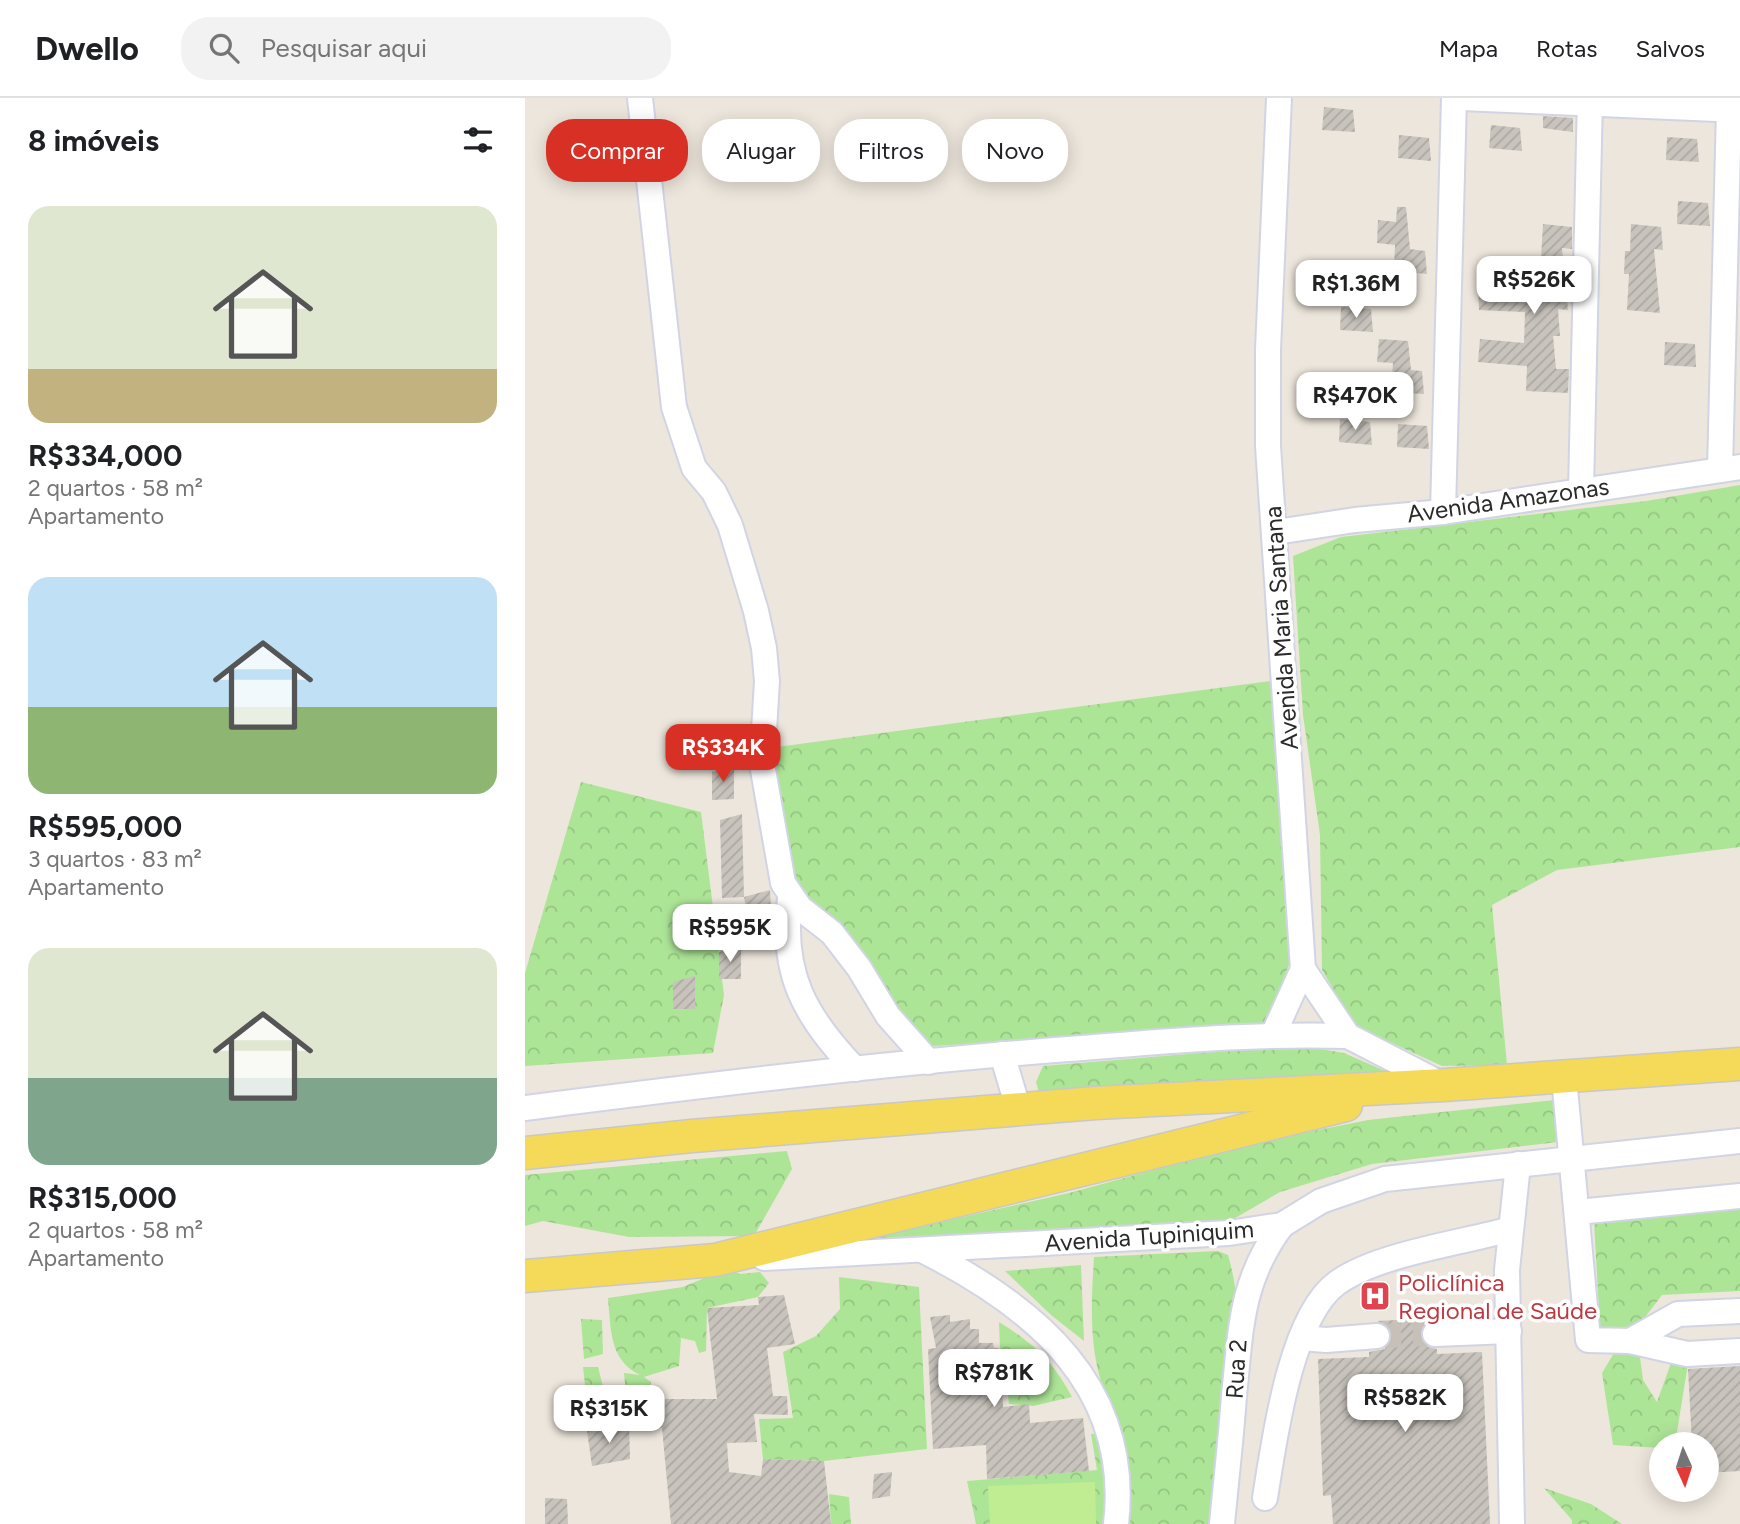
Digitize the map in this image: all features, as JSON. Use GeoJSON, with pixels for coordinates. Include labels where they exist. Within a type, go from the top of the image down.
{"type":"FeatureCollection","features":[{"type":"Feature","properties":{"kind":"main road"},"geometry":{"type":"LineString","coordinates":[[525,1153],[692,1136],[1109,1103],[1433,1086],[1740,1064]]}},
{"type":"Feature","properties":{"kind":"main road"},"geometry":{"type":"LineString","coordinates":[[525,1276],[715,1260],[1433,1086]]}},
{"type":"Feature","properties":{"kind":"street"},"geometry":{"type":"LineString","coordinates":[[640,98],[674,407],[694,468],[714,492],[730,525],[757,611],[767,681],[762,764],[783,883],[790,898],[832,933],[859,968],[888,1016],[929,1062]]}},
{"type":"Feature","properties":{"kind":"street","name":"Avenida Maria Santana"},"geometry":{"type":"LineString","coordinates":[[1279,98],[1268,350],[1268,446],[1276,532],[1303,969]]}},
{"type":"Feature","properties":{"kind":"street"},"geometry":{"type":"LineString","coordinates":[[1443,512],[1454,98]]}},
{"type":"Feature","properties":{"kind":"street"},"geometry":{"type":"LineString","coordinates":[[1461,98],[1590,101],[1735,110],[1730,468]]}},
{"type":"Feature","properties":{"kind":"street"},"geometry":{"type":"LineString","coordinates":[[1581,490],[1590,101]]}},
{"type":"Feature","properties":{"kind":"street","name":"Avenida Amazonas"},"geometry":{"type":"LineString","coordinates":[[1276,532],[1355,520],[1443,512],[1730,468]]}},
{"type":"Feature","properties":{"kind":"street"},"geometry":{"type":"LineString","coordinates":[[790,898],[786,923],[789,949],[804,1007],[816,1026],[855,1069]]}},
{"type":"Feature","properties":{"kind":"street"},"geometry":{"type":"LineString","coordinates":[[1274,1033],[1303,969]]}},
{"type":"Feature","properties":{"kind":"street"},"geometry":{"type":"LineString","coordinates":[[1303,969],[1348,1036],[1433,1086]]}},
{"type":"Feature","properties":{"kind":"street"},"geometry":{"type":"LineString","coordinates":[[525,1108],[1002,1054],[1274,1033],[1348,1036]]}},
{"type":"Feature","properties":{"kind":"street"},"geometry":{"type":"LineString","coordinates":[[1002,1054],[1019,1111]]}},
{"type":"Feature","properties":{"kind":"street"},"geometry":{"type":"LineString","coordinates":[[1564,1077],[1588,1340],[1630,1341],[1687,1354],[1740,1351]]}},
{"type":"Feature","properties":{"kind":"street","name":"Avenida Tupiniquim"},"geometry":{"type":"LineString","coordinates":[[715,1260],[1229,1233],[1282,1224],[1321,1201],[1385,1180],[1740,1141]]}},
{"type":"Feature","properties":{"kind":"street"},"geometry":{"type":"LineString","coordinates":[[1512,1524],[1507,1270],[1518,1164]]}},
{"type":"Feature","properties":{"kind":"street"},"geometry":{"type":"LineString","coordinates":[[1578,1213],[1740,1196]]}},
{"type":"Feature","properties":{"kind":"street","name":"Rua 2"},"geometry":{"type":"LineString","coordinates":[[1222,1524],[1239,1330],[1247,1289],[1264,1248],[1282,1224]]}},
{"type":"Feature","properties":{"kind":"street"},"geometry":{"type":"LineString","coordinates":[[1265,1498],[1275,1433],[1301,1338],[1308,1317],[1323,1295],[1355,1273],[1398,1258],[1511,1229]]}},
{"type":"Feature","properties":{"kind":"street"},"geometry":{"type":"LineString","coordinates":[[922,1251],[1000,1294],[1034,1320],[1063,1350],[1092,1394],[1106,1422],[1115,1451],[1119,1500],[1116,1524]]}},
{"type":"Feature","properties":{"kind":"street"},"geometry":{"type":"LineString","coordinates":[[1630,1341],[1678,1314],[1740,1311]]}},
{"type":"Feature","properties":{"kind":"street"},"geometry":{"type":"LineString","coordinates":[[1435,1334],[1509,1331]]}},
{"type":"Feature","properties":{"kind":"street"},"geometry":{"type":"LineString","coordinates":[[1301,1338],[1326,1340],[1377,1336]]}},
{"type":"Feature","properties":{"kind":"green space"},"geometry":{"type":"Polygon","coordinates":[[[1740,485],[1740,847],[1557,870],[1492,905],[1507,1065],[1442,1066],[1355,1026],[1322,970],[1320,835],[1303,715],[1293,556],[1341,537],[1646,501],[1740,485]]]}},
{"type":"Feature","properties":{"kind":"green space"},"geometry":{"type":"Polygon","coordinates":[[[1278,680],[1290,962],[1266,1026],[933,1046],[790,898],[762,749],[1278,680]]]}},
{"type":"Feature","properties":{"kind":"green space"},"geometry":{"type":"Polygon","coordinates":[[[581,782],[701,812],[724,995],[713,1053],[525,1066],[525,973],[581,782]]]}},
{"type":"Feature","properties":{"kind":"green space"},"geometry":{"type":"Polygon","coordinates":[[[1297,1045],[1344,1053],[1406,1080],[1042,1103],[1036,1082],[1043,1066],[1297,1045]]]}},
{"type":"Feature","properties":{"kind":"green space"},"geometry":{"type":"Polygon","coordinates":[[[1555,1100],[1558,1142],[1372,1164],[1280,1192],[1230,1221],[861,1240],[1073,1192],[1252,1143],[1368,1120],[1555,1100]]]}},
{"type":"Feature","properties":{"kind":"green space"},"geometry":{"type":"Polygon","coordinates":[[[787,1151],[792,1169],[754,1236],[629,1237],[543,1221],[525,1226],[525,1175],[787,1151]]]}},
{"type":"Feature","properties":{"kind":"green space"},"geometry":{"type":"Polygon","coordinates":[[[1740,1206],[1740,1291],[1662,1295],[1636,1329],[1600,1329],[1594,1222],[1740,1206]]]}},
{"type":"Feature","properties":{"kind":"green space"},"geometry":{"type":"Polygon","coordinates":[[[1218,1251],[1228,1255],[1235,1287],[1238,1355],[1231,1424],[1215,1524],[1128,1524],[1129,1479],[1125,1458],[1099,1376],[1093,1343],[1094,1257],[1218,1251]]]}},
{"type":"Feature","properties":{"kind":"green space"},"geometry":{"type":"Polygon","coordinates":[[[1081,1265],[1084,1341],[1051,1315],[1005,1271],[1081,1265]]]}},
{"type":"Feature","properties":{"kind":"green space"},"geometry":{"type":"Polygon","coordinates":[[[726,1269],[740,1274],[760,1272],[769,1283],[758,1297],[707,1308],[706,1351],[699,1353],[695,1341],[681,1338],[679,1366],[644,1377],[651,1382],[650,1399],[644,1400],[643,1428],[629,1425],[624,1373],[640,1375],[622,1361],[617,1352],[611,1332],[608,1298],[683,1287],[726,1269]]]}},
{"type":"Feature","properties":{"kind":"green space"},"geometry":{"type":"Polygon","coordinates":[[[839,1277],[919,1287],[927,1449],[824,1461],[763,1459],[759,1419],[793,1418],[783,1352],[816,1336],[840,1309],[839,1277]]]}},
{"type":"Feature","properties":{"kind":"green space"},"geometry":{"type":"Polygon","coordinates":[[[581,1319],[602,1320],[603,1354],[584,1359],[581,1319]]]}},
{"type":"Feature","properties":{"kind":"green space"},"geometry":{"type":"Polygon","coordinates":[[[999,1322],[1041,1354],[1072,1397],[1033,1406],[1009,1404],[1007,1386],[1026,1378],[1026,1362],[1017,1350],[1000,1349],[999,1322]]]}},
{"type":"Feature","properties":{"kind":"green space"},"geometry":{"type":"Polygon","coordinates":[[[1617,1348],[1640,1357],[1643,1380],[1657,1402],[1672,1360],[1688,1364],[1677,1432],[1649,1432],[1649,1447],[1613,1445],[1602,1373],[1617,1348]]]}},
{"type":"Feature","properties":{"kind":"green space"},"geometry":{"type":"Polygon","coordinates":[[[583,1367],[598,1367],[606,1399],[587,1402],[583,1367]]]}},
{"type":"Feature","properties":{"kind":"green space"},"geometry":{"type":"Polygon","coordinates":[[[1101,1433],[1109,1524],[976,1524],[967,1481],[1097,1470],[1091,1434],[1101,1433]]]}},
{"type":"Feature","properties":{"kind":"green space"},"geometry":{"type":"Polygon","coordinates":[[[1095,1482],[1096,1524],[990,1524],[988,1486],[1095,1482]]]}},
{"type":"Feature","properties":{"kind":"green space"},"geometry":{"type":"Polygon","coordinates":[[[1544,1488],[1591,1504],[1622,1524],[1572,1524],[1572,1520],[1544,1488]]]}},
{"type":"Feature","properties":{"kind":"green space"},"geometry":{"type":"Polygon","coordinates":[[[829,1494],[849,1497],[851,1524],[831,1524],[829,1494]]]}},
{"type":"Feature","properties":{"kind":"building"},"geometry":{"type":"Polygon","coordinates":[[[1324,107],[1353,110],[1355,132],[1322,130],[1324,107]]]}},
{"type":"Feature","properties":{"kind":"building"},"geometry":{"type":"Polygon","coordinates":[[[1543,116],[1573,118],[1573,132],[1543,128],[1543,116]]]}},
{"type":"Feature","properties":{"kind":"building"},"geometry":{"type":"Polygon","coordinates":[[[1491,125],[1520,128],[1522,151],[1489,148],[1491,125]]]}},
{"type":"Feature","properties":{"kind":"building"},"geometry":{"type":"Polygon","coordinates":[[[1399,135],[1429,138],[1431,161],[1398,158],[1399,135]]]}},
{"type":"Feature","properties":{"kind":"building"},"geometry":{"type":"Polygon","coordinates":[[[1667,137],[1697,139],[1699,162],[1666,160],[1667,137]]]}},
{"type":"Feature","properties":{"kind":"building"},"geometry":{"type":"Polygon","coordinates":[[[1678,201],[1708,203],[1710,226],[1677,224],[1678,201]]]}},
{"type":"Feature","properties":{"kind":"building"},"geometry":{"type":"Polygon","coordinates":[[[1397,207],[1406,207],[1410,249],[1425,251],[1427,274],[1394,271],[1395,245],[1377,243],[1378,220],[1396,222],[1397,207]]]}},
{"type":"Feature","properties":{"kind":"building"},"geometry":{"type":"Polygon","coordinates":[[[1543,224],[1572,227],[1572,249],[1562,248],[1568,310],[1558,309],[1560,336],[1553,336],[1556,369],[1569,369],[1568,393],[1526,391],[1527,366],[1478,362],[1480,339],[1524,343],[1525,312],[1479,310],[1478,281],[1531,292],[1533,257],[1541,258],[1543,224]]]}},
{"type":"Feature","properties":{"kind":"building"},"geometry":{"type":"Polygon","coordinates":[[[1631,224],[1661,227],[1663,250],[1654,249],[1660,313],[1627,310],[1629,274],[1624,274],[1625,251],[1630,251],[1631,224]]]}},
{"type":"Feature","properties":{"kind":"building"},"geometry":{"type":"Polygon","coordinates":[[[1341,307],[1371,309],[1373,332],[1340,330],[1341,307]]]}},
{"type":"Feature","properties":{"kind":"building"},"geometry":{"type":"Polygon","coordinates":[[[1379,339],[1408,341],[1411,370],[1422,371],[1424,394],[1391,392],[1393,363],[1377,362],[1379,339]]]}},
{"type":"Feature","properties":{"kind":"building"},"geometry":{"type":"Polygon","coordinates":[[[1665,342],[1695,344],[1696,367],[1664,365],[1665,342]]]}},
{"type":"Feature","properties":{"kind":"building"},"geometry":{"type":"Polygon","coordinates":[[[1320,385],[1350,388],[1352,410],[1319,408],[1320,385]]]}},
{"type":"Feature","properties":{"kind":"building"},"geometry":{"type":"Polygon","coordinates":[[[1340,419],[1370,422],[1372,445],[1339,442],[1340,419]]]}},
{"type":"Feature","properties":{"kind":"building"},"geometry":{"type":"Polygon","coordinates":[[[1398,424],[1427,426],[1429,449],[1397,447],[1398,424]]]}},
{"type":"Feature","properties":{"kind":"building"},"geometry":{"type":"Polygon","coordinates":[[[734,766],[734,799],[712,800],[712,772],[734,766]]]}},
{"type":"Feature","properties":{"kind":"building"},"geometry":{"type":"Polygon","coordinates":[[[742,814],[744,897],[722,898],[720,820],[742,814]]]}},
{"type":"Feature","properties":{"kind":"building"},"geometry":{"type":"Polygon","coordinates":[[[770,890],[772,932],[751,933],[744,897],[770,890]]]}},
{"type":"Feature","properties":{"kind":"building"},"geometry":{"type":"Polygon","coordinates":[[[741,946],[741,979],[719,979],[719,952],[741,946]]]}},
{"type":"Feature","properties":{"kind":"building"},"geometry":{"type":"Polygon","coordinates":[[[695,976],[695,1009],[673,1009],[673,982],[695,976]]]}},
{"type":"Feature","properties":{"kind":"building"},"geometry":{"type":"Polygon","coordinates":[[[784,1295],[795,1344],[767,1348],[773,1396],[787,1396],[788,1415],[754,1414],[757,1442],[727,1443],[729,1472],[761,1476],[763,1459],[824,1461],[831,1524],[671,1524],[662,1428],[643,1428],[645,1399],[717,1399],[707,1308],[759,1305],[758,1297],[784,1295]]]}},
{"type":"Feature","properties":{"kind":"building"},"geometry":{"type":"Polygon","coordinates":[[[950,1315],[950,1322],[970,1319],[970,1329],[979,1329],[979,1343],[993,1343],[994,1348],[1033,1352],[1033,1363],[1000,1363],[1003,1407],[1029,1404],[1030,1423],[1083,1418],[1089,1471],[987,1479],[986,1445],[933,1449],[928,1349],[936,1348],[930,1317],[950,1315]]]}},
{"type":"Feature","properties":{"kind":"building"},"geometry":{"type":"Polygon","coordinates":[[[1435,1318],[1422,1327],[1420,1335],[1428,1347],[1437,1349],[1437,1354],[1482,1352],[1490,1524],[1333,1524],[1331,1495],[1323,1496],[1318,1359],[1369,1357],[1369,1352],[1385,1349],[1392,1334],[1389,1327],[1377,1321],[1435,1318]]]}},
{"type":"Feature","properties":{"kind":"building"},"geometry":{"type":"Polygon","coordinates":[[[1740,1366],[1740,1471],[1719,1472],[1719,1432],[1691,1432],[1688,1369],[1740,1366]]]}},
{"type":"Feature","properties":{"kind":"building"},"geometry":{"type":"Polygon","coordinates":[[[629,1425],[630,1459],[592,1466],[587,1431],[629,1425]]]}},
{"type":"Feature","properties":{"kind":"building"},"geometry":{"type":"Polygon","coordinates":[[[892,1472],[890,1496],[872,1499],[874,1474],[892,1472]]]}},
{"type":"Feature","properties":{"kind":"building"},"geometry":{"type":"Polygon","coordinates":[[[545,1498],[567,1499],[568,1524],[545,1524],[545,1498]]]}},
{"type":"Feature","properties":{"kind":"tunnel"},"geometry":{"type":"LineString","coordinates":[[1377,1336],[1435,1334]]}},
{"type":"Feature","properties":{"kind":"place","name":"Policlínica Regional de Saúde"},"geometry":{"type":"Point","coordinates":[1375,1296]}}]}
